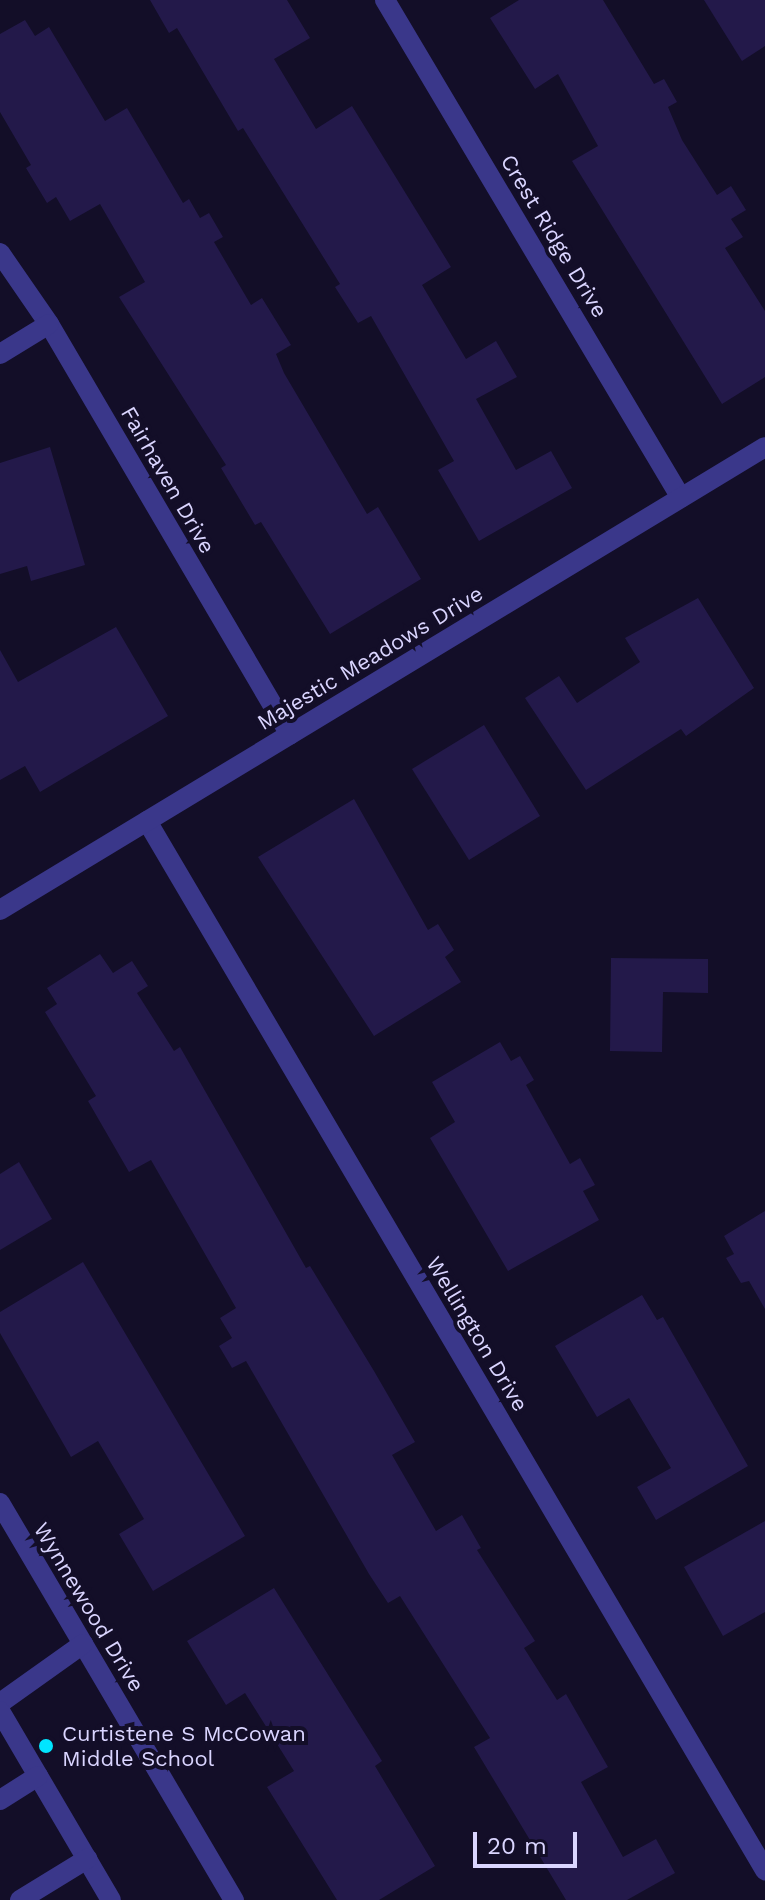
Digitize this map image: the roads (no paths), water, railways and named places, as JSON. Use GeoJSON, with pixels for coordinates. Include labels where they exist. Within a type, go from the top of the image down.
{"type":"FeatureCollection","features":[{"type":"Feature","properties":{"kind":"street","name":"Crest Ridge Drive"},"geometry":{"type":"LineString","coordinates":[[385,0],[681,498]]}},
{"type":"Feature","properties":{"kind":"street","name":"Fairhaven Drive"},"geometry":{"type":"LineString","coordinates":[[0,253],[49,324],[290,735]]}},
{"type":"Feature","properties":{"kind":"street"},"geometry":{"type":"LineString","coordinates":[[0,354],[49,324]]}},
{"type":"Feature","properties":{"kind":"street","name":"Majestic Meadows Drive"},"geometry":{"type":"LineString","coordinates":[[0,910],[765,447]]}},
{"type":"Feature","properties":{"kind":"street","name":"Wellington Drive"},"geometry":{"type":"LineString","coordinates":[[147,821],[765,1870]]}},
{"type":"Feature","properties":{"kind":"street","name":"Wynnewood Drive"},"geometry":{"type":"LineString","coordinates":[[0,1503],[234,1900]]}},
{"type":"Feature","properties":{"kind":"street"},"geometry":{"type":"LineString","coordinates":[[0,1703],[83,1644]]}},
{"type":"Feature","properties":{"kind":"street"},"geometry":{"type":"LineString","coordinates":[[0,1711],[111,1900]]}},
{"type":"Feature","properties":{"kind":"street"},"geometry":{"type":"LineString","coordinates":[[0,1800],[38,1776]]}},
{"type":"Feature","properties":{"kind":"street"},"geometry":{"type":"LineString","coordinates":[[20,1900],[87,1859]]}},
{"type":"Feature","properties":{"kind":"place","name":"Curtistene S McCowan Middle School"},"geometry":{"type":"Point","coordinates":[46,1746]}}]}
